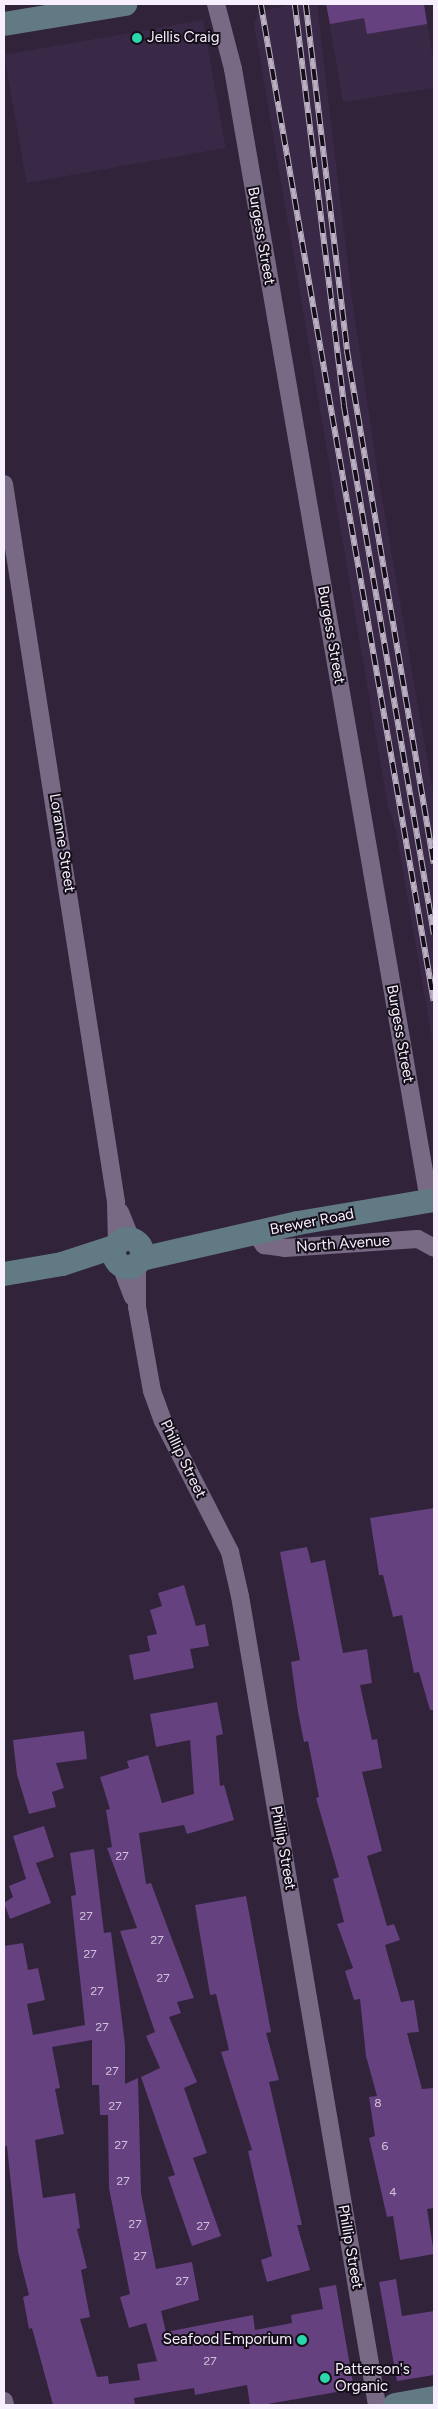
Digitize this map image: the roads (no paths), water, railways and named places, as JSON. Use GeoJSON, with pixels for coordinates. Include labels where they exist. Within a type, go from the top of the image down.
{"type":"FeatureCollection","features":[{"type":"Feature","properties":{"kind":"street"},"geometry":{"type":"LineString","coordinates":[[4,24],[126,4]]}},
{"type":"Feature","properties":{"kind":"street","name":"Burgess Street"},"geometry":{"type":"LineString","coordinates":[[216,4],[233,69],[432,1200]]}},
{"type":"Feature","properties":{"kind":"street","name":"Burgess Street"},"geometry":{"type":"LineString","coordinates":[[227,4],[233,69]]}},
{"type":"Feature","properties":{"kind":"street","name":"Loranne Street"},"geometry":{"type":"LineString","coordinates":[[4,484],[116,1202],[127,1253]]}},
{"type":"Feature","properties":{"kind":"street","name":"Brewer Road"},"geometry":{"type":"LineString","coordinates":[[4,1274],[256,1234],[432,1200]]}},
{"type":"Feature","properties":{"kind":"street","name":"North Avenue"},"geometry":{"type":"LineString","coordinates":[[256,1234],[264,1245],[285,1248],[418,1239],[434,1248]]}},
{"type":"Feature","properties":{"kind":"street","name":"Phillip Street"},"geometry":{"type":"LineString","coordinates":[[127,1253],[152,1391],[234,1565],[376,2405]]}},
{"type":"Feature","properties":{"kind":"street"},"geometry":{"type":"LineString","coordinates":[[395,2405],[434,2398]]}},
{"type":"Feature","properties":{"kind":"street"},"geometry":{"type":"LineString","coordinates":[[4,2401],[5,2405]]}},
{"type":"Feature","properties":{"kind":"railway"},"geometry":{"type":"LineString","coordinates":[[261,4],[434,1001]]}},
{"type":"Feature","properties":{"kind":"railway"},"geometry":{"type":"LineString","coordinates":[[295,4],[344,405],[434,934]]}},
{"type":"Feature","properties":{"kind":"railway"},"geometry":{"type":"LineString","coordinates":[[306,4],[347,350],[434,864]]}},
{"type":"Feature","properties":{"kind":"place","name":"Jellis Craig"},"geometry":{"type":"Point","coordinates":[137,38]}},
{"type":"Feature","properties":{"kind":"place","name":"Seafood Emporium"},"geometry":{"type":"Point","coordinates":[302,2340]}},
{"type":"Feature","properties":{"kind":"place","name":"Patterson's Organic"},"geometry":{"type":"Point","coordinates":[325,2378]}}]}
